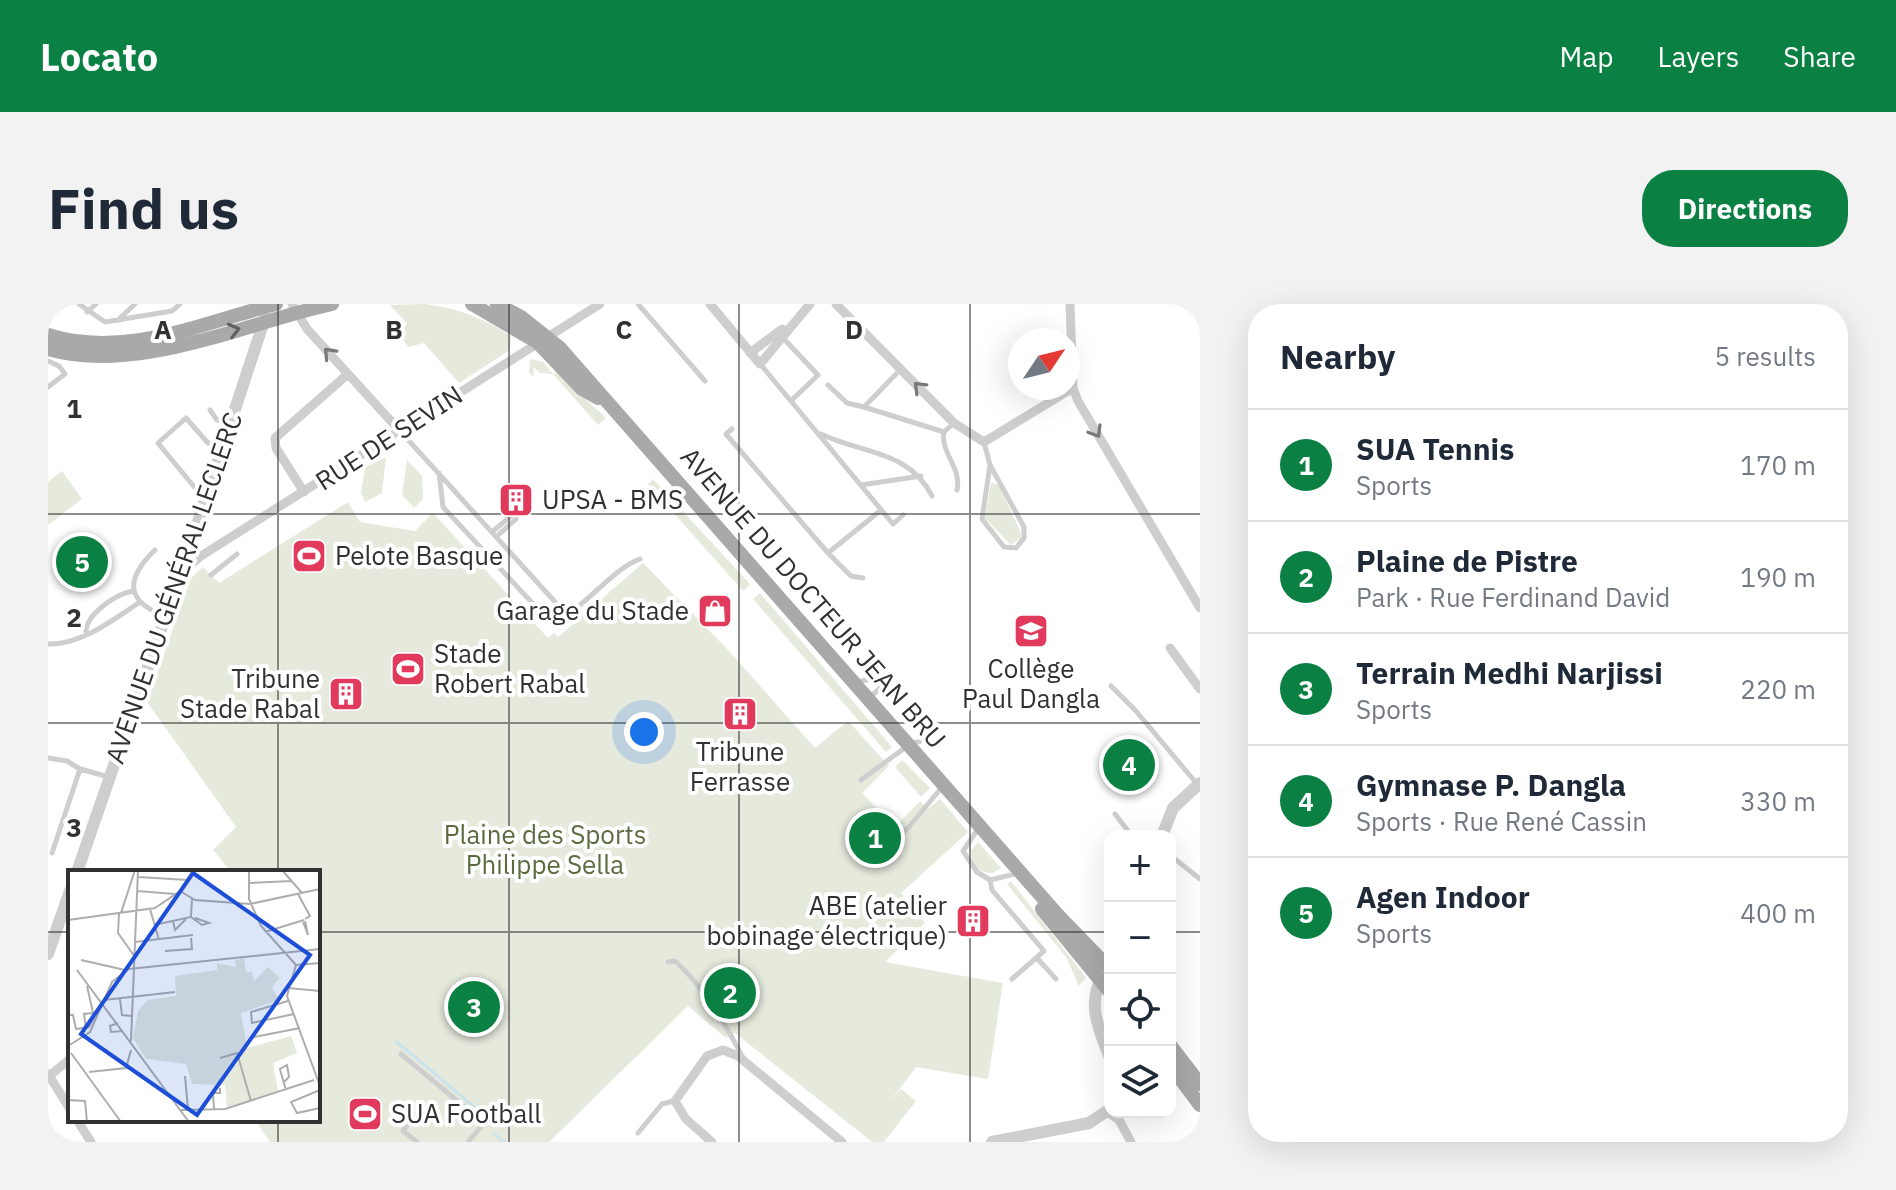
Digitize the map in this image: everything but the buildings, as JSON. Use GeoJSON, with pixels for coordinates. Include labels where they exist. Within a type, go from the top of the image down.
{"type":"FeatureCollection","features":[{"type":"Feature","properties":{"kind":"main road"},"geometry":{"type":"LineString","coordinates":[[48,349],[78,356],[109,357],[263,323],[294,308],[332,304]]}},
{"type":"Feature","properties":{"kind":"main road"},"geometry":{"type":"LineString","coordinates":[[472,304],[541,340]]}},
{"type":"Feature","properties":{"kind":"main road"},"geometry":{"type":"LineString","coordinates":[[48,335],[85,345],[121,344],[272,305]]}},
{"type":"Feature","properties":{"kind":"main road"},"geometry":{"type":"LineString","coordinates":[[503,305],[541,340],[582,389],[609,404]]}},
{"type":"Feature","properties":{"kind":"main road","name":"AVENUE DU DOCTEUR JEAN BRU"},"geometry":{"type":"LineString","coordinates":[[541,340],[560,348],[869,698],[915,743],[945,784],[1026,876],[1106,974]]}},
{"type":"Feature","properties":{"kind":"main road","name":"AVENUE DU DOCTEUR JEAN BRU"},"geometry":{"type":"LineString","coordinates":[[1026,876],[1047,917],[1105,974]]}},
{"type":"Feature","properties":{"kind":"main road"},"geometry":{"type":"LineString","coordinates":[[1176,1063],[1200,1084]]}},
{"type":"Feature","properties":{"kind":"main road"},"geometry":{"type":"LineString","coordinates":[[1176,1063],[1200,1105]]}},
{"type":"Feature","properties":{"kind":"street"},"geometry":{"type":"LineString","coordinates":[[577,318],[578,304]]}},
{"type":"Feature","properties":{"kind":"street","name":"RUE DE SEVIN"},"geometry":{"type":"LineString","coordinates":[[180,574],[201,556],[600,304]]}},
{"type":"Feature","properties":{"kind":"street"},"geometry":{"type":"LineString","coordinates":[[710,304],[760,364],[808,306]]}},
{"type":"Feature","properties":{"kind":"street"},"geometry":{"type":"LineString","coordinates":[[836,304],[954,423],[984,442],[1053,400]]}},
{"type":"Feature","properties":{"kind":"street"},"geometry":{"type":"LineString","coordinates":[[1070,304],[1071,328]]}},
{"type":"Feature","properties":{"kind":"street","name":"AVENUE DU GÉNÉRAL LECLERC"},"geometry":{"type":"LineString","coordinates":[[78,870],[263,323],[272,305]]}},
{"type":"Feature","properties":{"kind":"street"},"geometry":{"type":"LineString","coordinates":[[750,353],[808,306]]}},
{"type":"Feature","properties":{"kind":"street"},"geometry":{"type":"LineString","coordinates":[[294,308],[400,431]]}},
{"type":"Feature","properties":{"kind":"street"},"geometry":{"type":"LineString","coordinates":[[304,492],[276,448],[275,438],[348,374]]}},
{"type":"Feature","properties":{"kind":"street"},"geometry":{"type":"LineString","coordinates":[[1080,400],[1200,608]]}},
{"type":"Feature","properties":{"kind":"street"},"geometry":{"type":"LineString","coordinates":[[1170,648],[1200,689]]}},
{"type":"Feature","properties":{"kind":"street"},"geometry":{"type":"LineString","coordinates":[[1164,830],[1173,808],[1199,784]]}},
{"type":"Feature","properties":{"kind":"street"},"geometry":{"type":"LineString","coordinates":[[48,954],[68,897]]}},
{"type":"Feature","properties":{"kind":"street"},"geometry":{"type":"LineString","coordinates":[[1104,984],[1093,1005],[1104,1039]]}},
{"type":"Feature","properties":{"kind":"street"},"geometry":{"type":"LineString","coordinates":[[712,1142],[686,1119],[675,1101],[707,1056],[723,1050],[842,1142]]}},
{"type":"Feature","properties":{"kind":"street"},"geometry":{"type":"LineString","coordinates":[[68,1061],[49,1075],[68,1106]]}},
{"type":"Feature","properties":{"kind":"street"},"geometry":{"type":"LineString","coordinates":[[992,1142],[1032,1139],[1089,1123],[1104,1113]]}},
{"type":"Feature","properties":{"kind":"street"},"geometry":{"type":"LineString","coordinates":[[1117,1118],[1131,1142]]}},
{"type":"Feature","properties":{"kind":"street"},"geometry":{"type":"LineString","coordinates":[[78,1122],[91,1142]]}},
{"type":"Feature","properties":{"kind":"lane"},"geometry":{"type":"LineString","coordinates":[[79,304],[105,322],[172,311],[180,304]]}},
{"type":"Feature","properties":{"kind":"lane"},"geometry":{"type":"LineString","coordinates":[[87,312],[96,304]]}},
{"type":"Feature","properties":{"kind":"lane"},"geometry":{"type":"LineString","coordinates":[[117,320],[135,304]]}},
{"type":"Feature","properties":{"kind":"lane"},"geometry":{"type":"LineString","coordinates":[[638,304],[705,381]]}},
{"type":"Feature","properties":{"kind":"lane"},"geometry":{"type":"LineString","coordinates":[[782,337],[818,375],[791,401]]}},
{"type":"Feature","properties":{"kind":"lane"},"geometry":{"type":"LineString","coordinates":[[48,361],[59,366],[65,374],[48,387]]}},
{"type":"Feature","properties":{"kind":"lane"},"geometry":{"type":"LineString","coordinates":[[760,364],[893,524],[903,515]]}},
{"type":"Feature","properties":{"kind":"lane"},"geometry":{"type":"LineString","coordinates":[[864,407],[901,369]]}},
{"type":"Feature","properties":{"kind":"lane"},"geometry":{"type":"LineString","coordinates":[[828,385],[847,403],[944,432]]}},
{"type":"Feature","properties":{"kind":"lane"},"geometry":{"type":"LineString","coordinates":[[210,410],[217,420],[230,425]]}},
{"type":"Feature","properties":{"kind":"lane"},"geometry":{"type":"LineString","coordinates":[[205,500],[158,443],[186,418],[208,443],[222,448]]}},
{"type":"Feature","properties":{"kind":"lane"},"geometry":{"type":"LineString","coordinates":[[954,423],[944,432],[943,442],[958,478],[957,490]]}},
{"type":"Feature","properties":{"kind":"lane"},"geometry":{"type":"LineString","coordinates":[[732,429],[726,434],[828,553],[851,576],[863,578]]}},
{"type":"Feature","properties":{"kind":"lane"},"geometry":{"type":"LineString","coordinates":[[400,431],[566,614]]}},
{"type":"Feature","properties":{"kind":"lane"},"geometry":{"type":"LineString","coordinates":[[817,432],[843,445],[885,453],[911,467],[921,476],[932,496]]}},
{"type":"Feature","properties":{"kind":"lane"},"geometry":{"type":"LineString","coordinates":[[984,442],[990,465],[1024,527],[1024,538],[1016,548],[1004,547],[982,519],[990,465]]}},
{"type":"Feature","properties":{"kind":"lane"},"geometry":{"type":"LineString","coordinates":[[439,473],[443,507],[544,618],[552,622],[566,614],[620,568],[640,559]]}},
{"type":"Feature","properties":{"kind":"lane"},"geometry":{"type":"LineString","coordinates":[[860,486],[921,476]]}},
{"type":"Feature","properties":{"kind":"lane"},"geometry":{"type":"LineString","coordinates":[[828,553],[881,510]]}},
{"type":"Feature","properties":{"kind":"lane"},"geometry":{"type":"LineString","coordinates":[[494,534],[514,517]]}},
{"type":"Feature","properties":{"kind":"lane"},"geometry":{"type":"LineString","coordinates":[[155,550],[133,575],[134,591],[140,602],[165,617]]}},
{"type":"Feature","properties":{"kind":"lane"},"geometry":{"type":"LineString","coordinates":[[211,575],[237,554]]}},
{"type":"Feature","properties":{"kind":"lane"},"geometry":{"type":"LineString","coordinates":[[86,632],[87,622],[98,612],[121,595],[134,591]]}},
{"type":"Feature","properties":{"kind":"lane"},"geometry":{"type":"LineString","coordinates":[[48,644],[64,643],[103,627],[140,602]]}},
{"type":"Feature","properties":{"kind":"lane"},"geometry":{"type":"LineString","coordinates":[[855,682],[880,677]]}},
{"type":"Feature","properties":{"kind":"lane"},"geometry":{"type":"LineString","coordinates":[[869,698],[885,684]]}},
{"type":"Feature","properties":{"kind":"lane"},"geometry":{"type":"LineString","coordinates":[[1111,686],[1199,784]]}},
{"type":"Feature","properties":{"kind":"lane"},"geometry":{"type":"LineString","coordinates":[[861,780],[915,743]]}},
{"type":"Feature","properties":{"kind":"lane"},"geometry":{"type":"LineString","coordinates":[[48,758],[67,761],[80,769],[110,777]]}},
{"type":"Feature","properties":{"kind":"lane"},"geometry":{"type":"LineString","coordinates":[[52,853],[80,769]]}},
{"type":"Feature","properties":{"kind":"lane"},"geometry":{"type":"LineString","coordinates":[[882,835],[892,841],[908,828],[945,784]]}},
{"type":"Feature","properties":{"kind":"lane"},"geometry":{"type":"LineString","coordinates":[[1115,814],[1127,830]]}},
{"type":"Feature","properties":{"kind":"lane"},"geometry":{"type":"LineString","coordinates":[[981,825],[963,851],[977,872],[990,880],[1026,876]]}},
{"type":"Feature","properties":{"kind":"lane"},"geometry":{"type":"LineString","coordinates":[[1176,860],[1200,879]]}},
{"type":"Feature","properties":{"kind":"lane"},"geometry":{"type":"LineString","coordinates":[[990,880],[992,890],[1043,948],[1044,953],[1012,979]]}},
{"type":"Feature","properties":{"kind":"lane"},"geometry":{"type":"LineString","coordinates":[[678,951],[677,963],[728,1030],[738,1060]]}},
{"type":"Feature","properties":{"kind":"lane"},"geometry":{"type":"LineString","coordinates":[[1037,958],[1056,979]]}},
{"type":"Feature","properties":{"kind":"lane"},"geometry":{"type":"LineString","coordinates":[[668,962],[677,963]]}},
{"type":"Feature","properties":{"kind":"lane"},"geometry":{"type":"LineString","coordinates":[[401,1054],[484,1123],[468,1142]]}},
{"type":"Feature","properties":{"kind":"lane"},"geometry":{"type":"LineString","coordinates":[[638,1133],[662,1104],[675,1101]]}},
{"type":"Feature","properties":{"kind":"lane"},"geometry":{"type":"LineString","coordinates":[[417,1112],[403,1131],[417,1142]]}},
{"type":"Feature","properties":{"kind":"green space"},"geometry":{"type":"Polygon","coordinates":[[[425,304],[459,311],[490,324],[511,336],[510,350],[459,383],[424,343],[408,347],[400,335],[407,323],[390,305],[425,304]]]}},
{"type":"Feature","properties":{"kind":"green space"},"geometry":{"type":"Polygon","coordinates":[[[530,359],[543,362],[553,374],[540,373],[534,367],[533,377],[529,372],[530,359]]]}},
{"type":"Feature","properties":{"kind":"green space"},"geometry":{"type":"Polygon","coordinates":[[[556,372],[606,418],[598,425],[553,374],[556,372]]]}},
{"type":"Feature","properties":{"kind":"green space"},"geometry":{"type":"Polygon","coordinates":[[[386,457],[382,493],[365,502],[361,493],[365,467],[386,457]]]}},
{"type":"Feature","properties":{"kind":"green space"},"geometry":{"type":"Polygon","coordinates":[[[407,460],[422,476],[423,499],[414,508],[402,495],[407,460]]]}},
{"type":"Feature","properties":{"kind":"green space"},"geometry":{"type":"Polygon","coordinates":[[[62,471],[82,499],[48,525],[48,482],[62,471]]]}},
{"type":"Feature","properties":{"kind":"green space"},"geometry":{"type":"Polygon","coordinates":[[[653,479],[750,584],[743,591],[648,484],[653,479]]]}},
{"type":"Feature","properties":{"kind":"green space"},"geometry":{"type":"Polygon","coordinates":[[[991,482],[999,485],[1021,533],[1021,538],[1011,545],[985,518],[991,482]]]}},
{"type":"Feature","properties":{"kind":"green space","name":"Plaine des Sports Philippe Sella"},"geometry":{"type":"Polygon","coordinates":[[[348,502],[360,522],[415,531],[433,513],[548,638],[554,633],[558,637],[643,563],[730,652],[815,748],[848,721],[889,766],[862,793],[895,827],[920,801],[928,809],[940,799],[968,832],[901,893],[925,923],[885,962],[1003,983],[988,1079],[916,1067],[889,1103],[901,1089],[916,1101],[884,1142],[872,1142],[735,1033],[726,1038],[688,1006],[549,1142],[270,1142],[256,1122],[320,1122],[320,870],[229,870],[213,850],[236,827],[147,702],[191,578],[203,567],[219,583],[348,502]]]}},
{"type":"Feature","properties":{"kind":"green space"},"geometry":{"type":"Polygon","coordinates":[[[760,593],[892,747],[886,752],[753,599],[760,593]]]}},
{"type":"Feature","properties":{"kind":"green space"},"geometry":{"type":"Polygon","coordinates":[[[902,760],[930,788],[921,797],[895,767],[902,760]]]}},
{"type":"Feature","properties":{"kind":"green space"},"geometry":{"type":"Polygon","coordinates":[[[978,842],[1001,868],[993,873],[977,868],[971,851],[978,842]]]}},
{"type":"Feature","properties":{"kind":"green space"},"geometry":{"type":"Polygon","coordinates":[[[1011,881],[1086,978],[1079,986],[1066,957],[1007,884],[1011,881]]]}},
{"type":"Feature","properties":{"kind":"waterway"},"geometry":{"type":"LineString","coordinates":[[397,1042],[479,1111]]}},
{"type":"Feature","properties":{"kind":"waterway"},"geometry":{"type":"LineString","coordinates":[[495,1135],[504,1142]]}},
{"type":"Feature","properties":{"kind":"place","name":"UPSA - BMS"},"geometry":{"type":"Point","coordinates":[516,500]}},
{"type":"Feature","properties":{"kind":"place","name":"Pelote Basque"},"geometry":{"type":"Point","coordinates":[309,556]}},
{"type":"Feature","properties":{"kind":"place","name":"Agen Indoor"},"geometry":{"type":"Point","coordinates":[82,562]}},
{"type":"Feature","properties":{"kind":"place","name":"Garage du Stade"},"geometry":{"type":"Point","coordinates":[715,611]}},
{"type":"Feature","properties":{"kind":"place","name":"Collège Paul Dangla"},"geometry":{"type":"Point","coordinates":[1031,631]}},
{"type":"Feature","properties":{"kind":"place","name":"Stade Robert Rabal"},"geometry":{"type":"Point","coordinates":[408,669]}},
{"type":"Feature","properties":{"kind":"place","name":"Tribune Stade Rabal"},"geometry":{"type":"Point","coordinates":[346,694]}},
{"type":"Feature","properties":{"kind":"place","name":"Tribune Ferrasse"},"geometry":{"type":"Point","coordinates":[740,714]}},
{"type":"Feature","properties":{"kind":"place","name":"Gymnase P. Dangla"},"geometry":{"type":"Point","coordinates":[1129,765]}},
{"type":"Feature","properties":{"kind":"place","name":"SUA Tennis"},"geometry":{"type":"Point","coordinates":[875,838]}},
{"type":"Feature","properties":{"kind":"place","name":"ABE (atelier bobinage électrique)"},"geometry":{"type":"Point","coordinates":[973,921]}},
{"type":"Feature","properties":{"kind":"place","name":"Plaine de Pistre"},"geometry":{"type":"Point","coordinates":[730,993]}},
{"type":"Feature","properties":{"kind":"place","name":"Terrain Medhi Narjissi"},"geometry":{"type":"Point","coordinates":[474,1007]}},
{"type":"Feature","properties":{"kind":"place","name":"SUA Football"},"geometry":{"type":"Point","coordinates":[365,1114]}}]}
